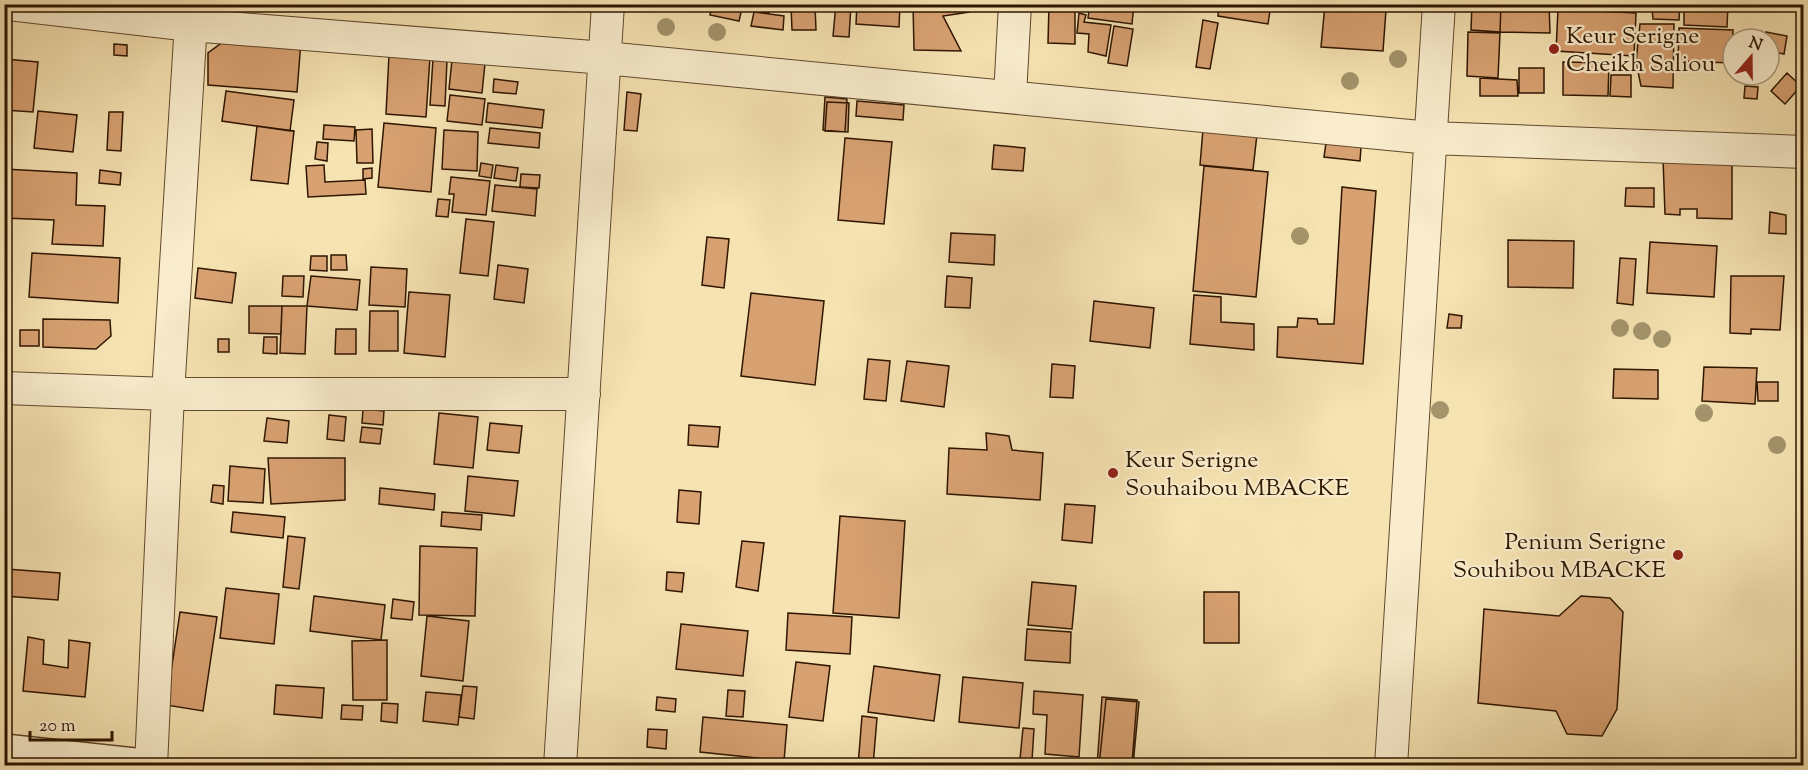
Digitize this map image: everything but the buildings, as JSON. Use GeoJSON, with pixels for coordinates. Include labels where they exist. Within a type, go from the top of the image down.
{"type":"FeatureCollection","features":[{"type":"Feature","properties":{"kind":"street"},"geometry":{"type":"LineString","coordinates":[[9,4],[192,15],[605,58],[1430,138],[1803,152]]}},
{"type":"Feature","properties":{"kind":"street"},"geometry":{"type":"LineString","coordinates":[[560,765],[608,4]]}},
{"type":"Feature","properties":{"kind":"street"},"geometry":{"type":"LineString","coordinates":[[1010,96],[1016,4]]}},
{"type":"Feature","properties":{"kind":"street"},"geometry":{"type":"LineString","coordinates":[[1391,765],[1438,4]]}},
{"type":"Feature","properties":{"kind":"street"},"geometry":{"type":"LineString","coordinates":[[151,765],[168,394],[192,15]]}},
{"type":"Feature","properties":{"kind":"street"},"geometry":{"type":"LineString","coordinates":[[4,388],[168,394],[584,394]]}},
{"type":"Feature","properties":{"kind":"street"},"geometry":{"type":"LineString","coordinates":[[4,751],[144,765]]}},
{"type":"Feature","properties":{"kind":"place","name":"Keur Serigne Cheikh Saliou"},"geometry":{"type":"Point","coordinates":[1554,49]}},
{"type":"Feature","properties":{"kind":"place","name":"Keur Serigne Souhaibou MBACKE"},"geometry":{"type":"Point","coordinates":[1113,473]}},
{"type":"Feature","properties":{"kind":"place","name":"Penium Serigne Souhibou MBACKE"},"geometry":{"type":"Point","coordinates":[1678,555]}}]}
